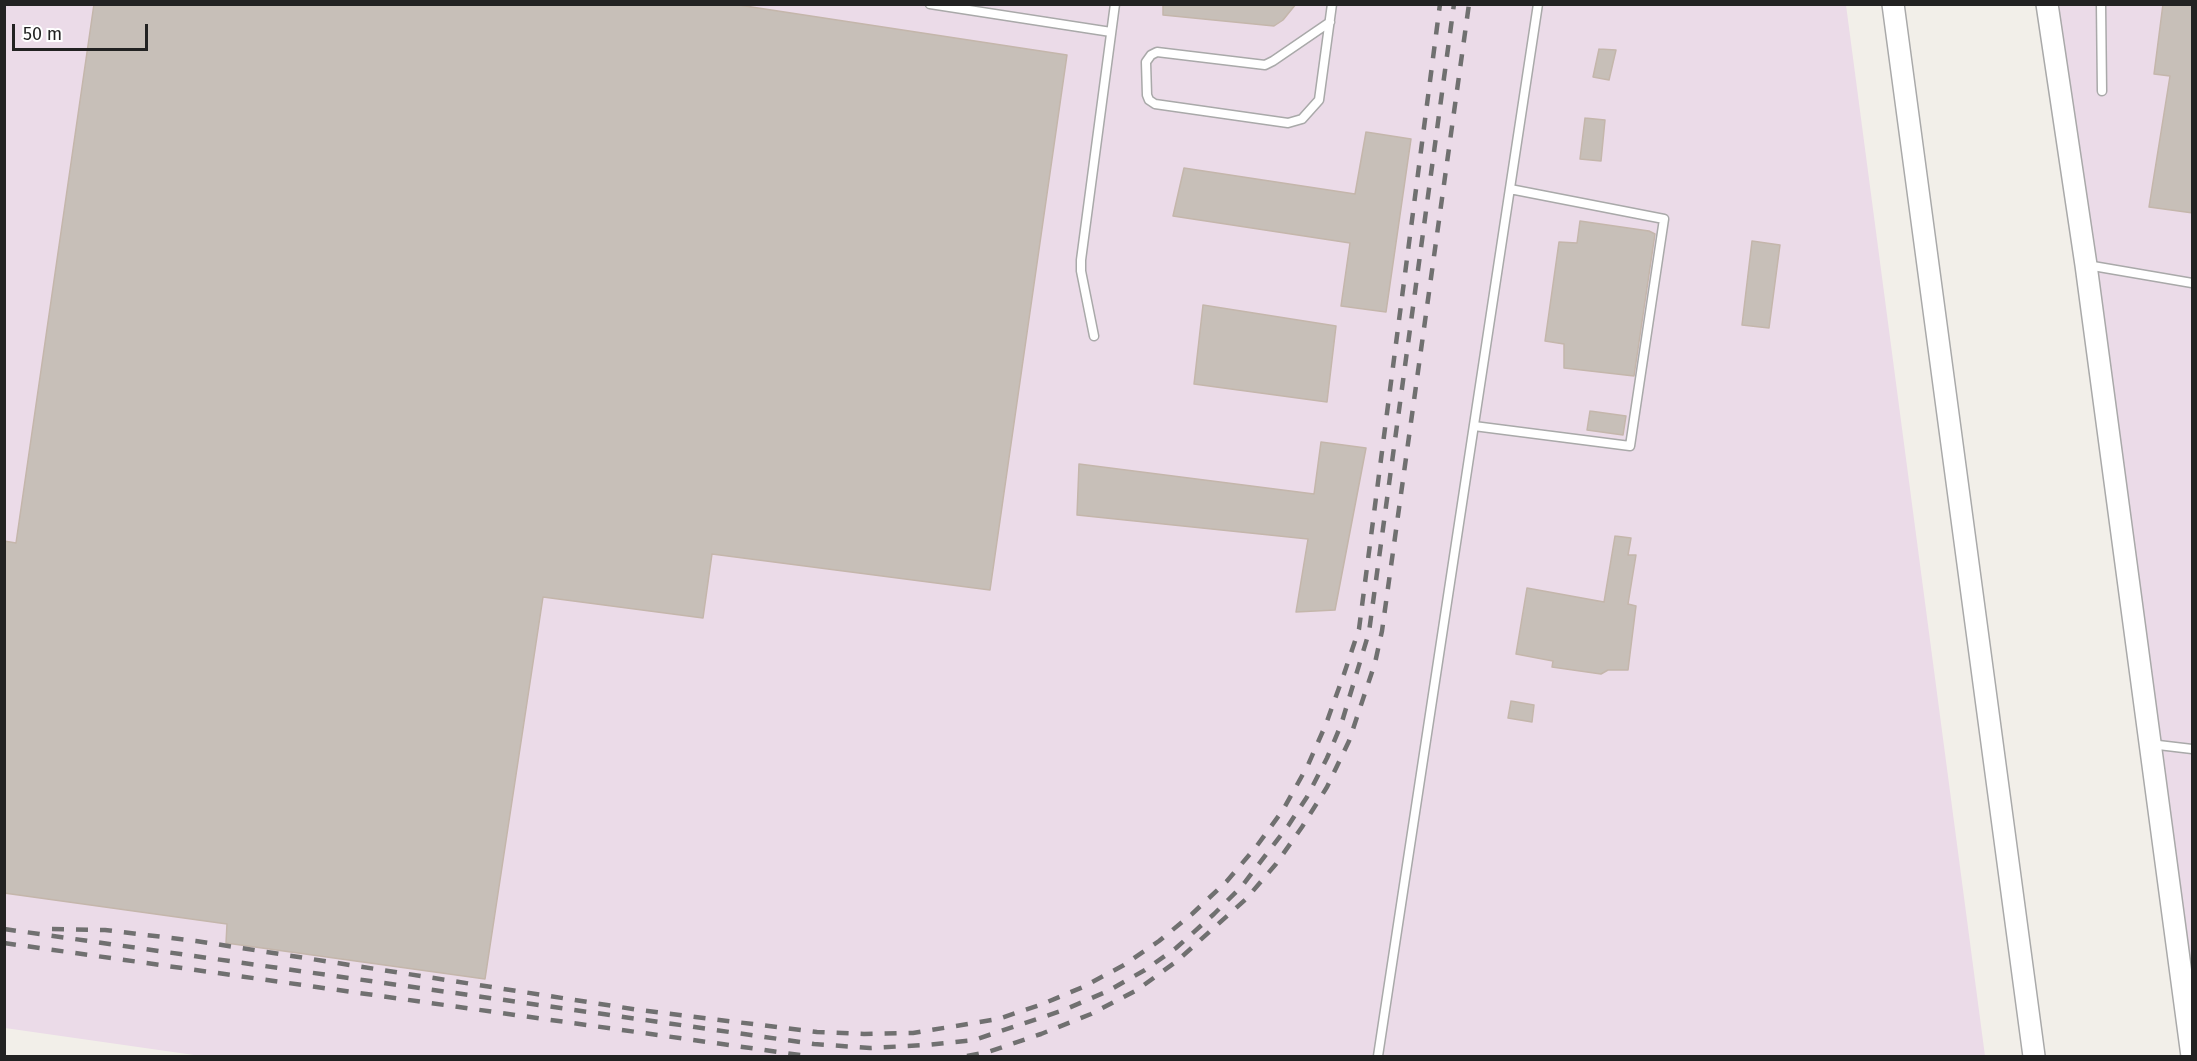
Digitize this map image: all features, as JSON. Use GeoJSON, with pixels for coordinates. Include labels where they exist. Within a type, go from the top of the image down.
{"type":"FeatureCollection","features":[{"type":"Feature","properties":{"kind":"street"},"geometry":{"type":"LineString","coordinates":[[1893,4],[2034,1056]]}},
{"type":"Feature","properties":{"kind":"street"},"geometry":{"type":"LineString","coordinates":[[2047,4],[2086,265],[2192,1056]]}},
{"type":"Feature","properties":{"kind":"lane"},"geometry":{"type":"LineString","coordinates":[[930,4],[1111,32]]}},
{"type":"Feature","properties":{"kind":"lane"},"geometry":{"type":"LineString","coordinates":[[1094,336],[1081,271],[1081,260],[1115,4]]}},
{"type":"Feature","properties":{"kind":"lane"},"geometry":{"type":"LineString","coordinates":[[1330,22],[1273,62],[1265,65],[1157,52],[1151,55],[1146,62],[1147,95],[1155,104],[1288,123],[1302,119],[1319,100],[1330,22],[1332,4]]}},
{"type":"Feature","properties":{"kind":"lane"},"geometry":{"type":"LineString","coordinates":[[1378,1056],[1538,4]]}},
{"type":"Feature","properties":{"kind":"lane"},"geometry":{"type":"LineString","coordinates":[[2101,4],[2102,91]]}},
{"type":"Feature","properties":{"kind":"lane"},"geometry":{"type":"LineString","coordinates":[[1474,426],[1630,446],[1664,219],[1510,189]]}},
{"type":"Feature","properties":{"kind":"lane"},"geometry":{"type":"LineString","coordinates":[[2086,265],[2193,283]]}},
{"type":"Feature","properties":{"kind":"lane"},"geometry":{"type":"LineString","coordinates":[[2150,744],[2193,748]]}},
{"type":"Feature","properties":{"kind":"shaded area"},"geometry":{"type":"Polygon","coordinates":[[[5,5],[1846,5],[1985,1056],[201,1056],[5,1028],[5,5]]]}},
{"type":"Feature","properties":{"kind":"shaded area"},"geometry":{"type":"Polygon","coordinates":[[[2051,5],[2192,5],[2192,1056],[2051,5]]]}},
{"type":"Feature","properties":{"kind":"building"},"geometry":{"type":"Polygon","coordinates":[[[94,4],[732,4],[1067,55],[990,590],[712,554],[703,618],[543,597],[485,979],[226,943],[227,924],[4,893],[4,541],[16,543],[94,4]]]}},
{"type":"Feature","properties":{"kind":"building"},"geometry":{"type":"Polygon","coordinates":[[[1163,4],[1296,4],[1283,20],[1274,26],[1163,15],[1163,4]]]}},
{"type":"Feature","properties":{"kind":"building"},"geometry":{"type":"Polygon","coordinates":[[[2163,4],[2193,4],[2193,213],[2149,207],[2170,76],[2154,74],[2163,4]]]}},
{"type":"Feature","properties":{"kind":"building"},"geometry":{"type":"Polygon","coordinates":[[[1599,49],[1616,50],[1609,80],[1593,77],[1599,49]]]}},
{"type":"Feature","properties":{"kind":"building"},"geometry":{"type":"Polygon","coordinates":[[[1585,118],[1605,120],[1601,161],[1580,159],[1585,118]]]}},
{"type":"Feature","properties":{"kind":"building"},"geometry":{"type":"Polygon","coordinates":[[[1366,132],[1411,139],[1386,312],[1341,306],[1350,243],[1173,216],[1184,168],[1355,194],[1366,132]]]}},
{"type":"Feature","properties":{"kind":"building"},"geometry":{"type":"Polygon","coordinates":[[[1580,221],[1649,231],[1655,234],[1634,376],[1564,368],[1564,344],[1545,341],[1559,242],[1577,243],[1580,221]]]}},
{"type":"Feature","properties":{"kind":"building"},"geometry":{"type":"Polygon","coordinates":[[[1752,241],[1780,245],[1769,328],[1742,325],[1752,241]]]}},
{"type":"Feature","properties":{"kind":"building"},"geometry":{"type":"Polygon","coordinates":[[[1203,305],[1336,326],[1327,402],[1194,384],[1203,305]]]}},
{"type":"Feature","properties":{"kind":"building"},"geometry":{"type":"Polygon","coordinates":[[[1590,411],[1626,416],[1623,435],[1587,430],[1590,411]]]}},
{"type":"Feature","properties":{"kind":"building"},"geometry":{"type":"Polygon","coordinates":[[[1321,442],[1366,448],[1335,610],[1296,612],[1308,539],[1077,515],[1079,464],[1314,494],[1321,442]]]}},
{"type":"Feature","properties":{"kind":"building"},"geometry":{"type":"Polygon","coordinates":[[[1615,536],[1631,538],[1628,555],[1636,555],[1628,604],[1636,606],[1628,670],[1608,670],[1601,674],[1552,667],[1553,661],[1516,654],[1527,588],[1604,602],[1615,536]]]}},
{"type":"Feature","properties":{"kind":"building"},"geometry":{"type":"Polygon","coordinates":[[[1511,701],[1534,705],[1532,722],[1508,718],[1511,701]]]}},
{"type":"Feature","properties":{"kind":"railway"},"geometry":{"type":"LineString","coordinates":[[52,929],[105,930],[196,941],[639,1010],[817,1032],[864,1034],[913,1033],[998,1019],[1083,987],[1124,965],[1159,941],[1227,881],[1283,810],[1308,765],[1326,724],[1359,629],[1440,4]]}},
{"type":"Feature","properties":{"kind":"railway"},"geometry":{"type":"LineString","coordinates":[[4,929],[814,1044],[870,1048],[974,1040],[1064,1010],[1108,991],[1145,970],[1176,948],[1242,886],[1307,797],[1341,725],[1369,632],[1454,4]]}},
{"type":"Feature","properties":{"kind":"railway"},"geometry":{"type":"LineString","coordinates":[[967,1056],[988,1052],[1091,1014],[1137,990],[1177,961],[1246,899],[1276,864],[1327,787],[1349,741],[1375,663],[1382,631],[1469,4]]}},
{"type":"Feature","properties":{"kind":"railway"},"geometry":{"type":"LineString","coordinates":[[4,943],[807,1056]]}}]}
